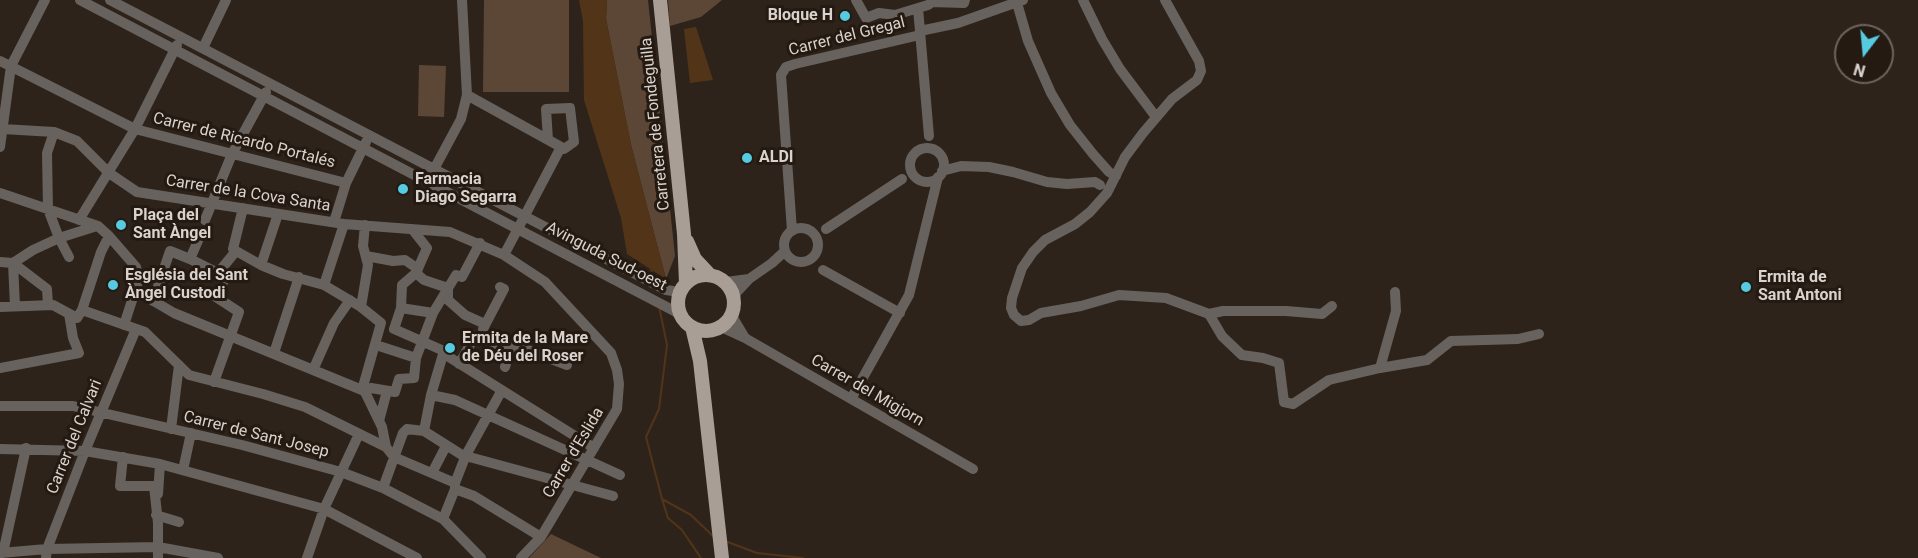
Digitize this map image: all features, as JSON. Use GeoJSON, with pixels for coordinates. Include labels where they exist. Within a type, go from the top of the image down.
{"type":"FeatureCollection","features":[{"type":"Feature","properties":{"kind":"main road","name":"Carretera de Fondeguilla"},"geometry":{"type":"LineString","coordinates":[[661,4],[684,234],[677,288]]}},
{"type":"Feature","properties":{"kind":"main road","name":"Carretera de Fondeguilla"},"geometry":{"type":"LineString","coordinates":[[684,234],[695,259],[709,274]]}},
{"type":"Feature","properties":{"kind":"main road"},"geometry":{"type":"LineString","coordinates":[[700,361],[715,329],[732,316],[735,306],[734,295],[726,282],[709,274],[696,276],[677,288],[676,311],[692,327],[715,329]]}},
{"type":"Feature","properties":{"kind":"main road"},"geometry":{"type":"LineString","coordinates":[[692,327],[700,361],[722,558]]}},
{"type":"Feature","properties":{"kind":"street"},"geometry":{"type":"LineString","coordinates":[[0,147],[3,129],[2,113],[11,66],[45,0]]}},
{"type":"Feature","properties":{"kind":"street","name":"Avinguda Sud-oest"},"geometry":{"type":"LineString","coordinates":[[80,0],[676,311]]}},
{"type":"Feature","properties":{"kind":"street","name":"Avinguda Sud-oest"},"geometry":{"type":"LineString","coordinates":[[110,0],[628,269],[677,288]]}},
{"type":"Feature","properties":{"kind":"street"},"geometry":{"type":"LineString","coordinates":[[203,48],[226,0]]}},
{"type":"Feature","properties":{"kind":"street"},"geometry":{"type":"LineString","coordinates":[[428,181],[461,119],[467,95],[462,0]]}},
{"type":"Feature","properties":{"kind":"street"},"geometry":{"type":"LineString","coordinates":[[856,0],[866,18],[879,13],[896,15],[932,1],[964,3],[965,0]]}},
{"type":"Feature","properties":{"kind":"street"},"geometry":{"type":"LineString","coordinates":[[1083,0],[1120,69],[1156,117]]}},
{"type":"Feature","properties":{"kind":"street"},"geometry":{"type":"LineString","coordinates":[[1166,0],[1198,61],[1201,71],[1197,80],[1172,99],[1156,117],[1105,182],[1090,212],[1075,224],[1045,240],[1032,252],[1022,268],[1012,298],[1011,308],[1014,315],[1021,321],[1029,320],[1041,313],[1081,306],[1119,295],[1166,298],[1209,315],[1222,336],[1242,355],[1279,363],[1284,402],[1293,404],[1329,380],[1427,360],[1451,341],[1518,339],[1539,334]]}},
{"type":"Feature","properties":{"kind":"street"},"geometry":{"type":"LineString","coordinates":[[1020,1],[1028,42],[1050,93],[1105,182]]}},
{"type":"Feature","properties":{"kind":"street","name":"Carrer del Gregal"},"geometry":{"type":"LineString","coordinates":[[805,233],[791,214],[781,86],[781,75],[786,67],[958,23],[1020,1]]}},
{"type":"Feature","properties":{"kind":"street"},"geometry":{"type":"LineString","coordinates":[[851,399],[900,313],[912,286],[934,198],[938,173],[935,150],[929,136],[918,8]]}},
{"type":"Feature","properties":{"kind":"street"},"geometry":{"type":"LineString","coordinates":[[79,219],[135,129],[181,37]]}},
{"type":"Feature","properties":{"kind":"street","name":"Carrer de Ricardo Portalés"},"geometry":{"type":"LineString","coordinates":[[0,61],[135,129],[346,183]]}},
{"type":"Feature","properties":{"kind":"street"},"geometry":{"type":"LineString","coordinates":[[206,220],[232,154],[270,83]]}},
{"type":"Feature","properties":{"kind":"street"},"geometry":{"type":"LineString","coordinates":[[467,95],[564,149],[574,142],[570,108],[546,109],[548,140]]}},
{"type":"Feature","properties":{"kind":"street","name":"Carrer de la Cova Santa"},"geometry":{"type":"LineString","coordinates":[[3,129],[54,132],[77,141],[109,173],[137,192],[339,223],[450,232],[504,255]]}},
{"type":"Feature","properties":{"kind":"street"},"geometry":{"type":"LineString","coordinates":[[54,132],[48,153],[48,209],[69,257]]}},
{"type":"Feature","properties":{"kind":"street"},"geometry":{"type":"LineString","coordinates":[[324,285],[346,183],[370,135]]}},
{"type":"Feature","properties":{"kind":"street"},"geometry":{"type":"LineString","coordinates":[[805,233],[817,251],[810,259],[795,261],[788,255],[784,242],[805,233],[825,229],[903,179],[912,171],[915,153],[923,148],[929,136]]}},
{"type":"Feature","properties":{"kind":"street"},"geometry":{"type":"LineString","coordinates":[[504,255],[523,215],[561,147]]}},
{"type":"Feature","properties":{"kind":"street"},"geometry":{"type":"LineString","coordinates":[[923,148],[935,150]]}},
{"type":"Feature","properties":{"kind":"street"},"geometry":{"type":"LineString","coordinates":[[912,171],[919,179],[961,166],[989,167],[1047,182],[1067,184],[1105,182]]}},
{"type":"Feature","properties":{"kind":"street"},"geometry":{"type":"LineString","coordinates":[[0,193],[98,226],[109,236],[136,267],[139,279],[124,324]]}},
{"type":"Feature","properties":{"kind":"street"},"geometry":{"type":"LineString","coordinates":[[218,273],[234,250],[243,208]]}},
{"type":"Feature","properties":{"kind":"street"},"geometry":{"type":"LineString","coordinates":[[261,265],[278,214]]}},
{"type":"Feature","properties":{"kind":"street"},"geometry":{"type":"LineString","coordinates":[[361,307],[368,265],[363,246],[365,225]]}},
{"type":"Feature","properties":{"kind":"street"},"geometry":{"type":"LineString","coordinates":[[13,263],[33,250],[59,238],[98,226]]}},
{"type":"Feature","properties":{"kind":"street"},"geometry":{"type":"LineString","coordinates":[[412,229],[428,248],[417,271],[402,285],[401,308],[394,329],[444,351],[459,364],[594,448]]}},
{"type":"Feature","properties":{"kind":"street"},"geometry":{"type":"LineString","coordinates":[[0,307],[53,305],[77,318],[109,236]]}},
{"type":"Feature","properties":{"kind":"street"},"geometry":{"type":"LineString","coordinates":[[191,260],[200,236]]}},
{"type":"Feature","properties":{"kind":"street"},"geometry":{"type":"LineString","coordinates":[[381,424],[399,379],[414,378],[416,358],[434,313],[456,274],[462,277],[480,243]]}},
{"type":"Feature","properties":{"kind":"street"},"geometry":{"type":"LineString","coordinates":[[234,250],[283,274],[324,285],[361,307],[381,323],[363,391]]}},
{"type":"Feature","properties":{"kind":"street"},"geometry":{"type":"LineString","coordinates":[[153,301],[170,251],[218,273],[225,279],[216,297],[239,312],[214,382]]}},
{"type":"Feature","properties":{"kind":"street","name":"Carrer d'Eslida"},"geometry":{"type":"LineString","coordinates":[[504,255],[545,282],[611,353],[617,370],[618,384],[617,409],[541,537],[521,558]]}},
{"type":"Feature","properties":{"kind":"street"},"geometry":{"type":"LineString","coordinates":[[734,295],[748,279],[788,255]]}},
{"type":"Feature","properties":{"kind":"street"},"geometry":{"type":"LineString","coordinates":[[366,256],[393,261],[405,260],[424,280],[448,288]]}},
{"type":"Feature","properties":{"kind":"street"},"geometry":{"type":"LineString","coordinates":[[810,259],[823,270],[900,313]]}},
{"type":"Feature","properties":{"kind":"street"},"geometry":{"type":"LineString","coordinates":[[0,262],[13,263],[47,289],[48,305]]}},
{"type":"Feature","properties":{"kind":"street"},"geometry":{"type":"LineString","coordinates":[[13,263],[15,306]]}},
{"type":"Feature","properties":{"kind":"street"},"geometry":{"type":"LineString","coordinates":[[274,353],[299,277]]}},
{"type":"Feature","properties":{"kind":"street"},"geometry":{"type":"LineString","coordinates":[[726,282],[748,279]]}},
{"type":"Feature","properties":{"kind":"street"},"geometry":{"type":"LineString","coordinates":[[478,337],[504,289],[500,287]]}},
{"type":"Feature","properties":{"kind":"street"},"geometry":{"type":"LineString","coordinates":[[448,288],[448,300],[465,315],[485,324]]}},
{"type":"Feature","properties":{"kind":"street"},"geometry":{"type":"LineString","coordinates":[[1380,368],[1396,311],[1395,292]]}},
{"type":"Feature","properties":{"kind":"street"},"geometry":{"type":"LineString","coordinates":[[134,295],[145,296],[174,314],[363,391],[381,424],[386,447]]}},
{"type":"Feature","properties":{"kind":"street"},"geometry":{"type":"LineString","coordinates":[[313,370],[334,323],[350,300]]}},
{"type":"Feature","properties":{"kind":"street"},"geometry":{"type":"LineString","coordinates":[[1209,315],[1223,311],[1322,314],[1332,306]]}},
{"type":"Feature","properties":{"kind":"street"},"geometry":{"type":"LineString","coordinates":[[401,308],[434,313]]}},
{"type":"Feature","properties":{"kind":"street"},"geometry":{"type":"LineString","coordinates":[[82,310],[145,332],[189,375],[305,407],[386,447],[394,457],[432,473],[541,537]]}},
{"type":"Feature","properties":{"kind":"street"},"geometry":{"type":"LineString","coordinates":[[0,368],[79,353],[73,338],[69,314]]}},
{"type":"Feature","properties":{"kind":"street","name":"Carrer del Migjorn"},"geometry":{"type":"LineString","coordinates":[[732,316],[746,338]]}},
{"type":"Feature","properties":{"kind":"street","name":"Carrer del Calvari"},"geometry":{"type":"LineString","coordinates":[[46,553],[85,451],[136,329]]}},
{"type":"Feature","properties":{"kind":"street","name":"Carrer del Migjorn"},"geometry":{"type":"LineString","coordinates":[[715,329],[746,338],[973,469]]}},
{"type":"Feature","properties":{"kind":"street"},"geometry":{"type":"LineString","coordinates":[[459,364],[475,336],[567,365]]}},
{"type":"Feature","properties":{"kind":"street"},"geometry":{"type":"LineString","coordinates":[[376,345],[416,358]]}},
{"type":"Feature","properties":{"kind":"street"},"geometry":{"type":"LineString","coordinates":[[505,367],[511,347]]}},
{"type":"Feature","properties":{"kind":"street"},"geometry":{"type":"LineString","coordinates":[[424,431],[435,379],[444,351]]}},
{"type":"Feature","properties":{"kind":"street"},"geometry":{"type":"LineString","coordinates":[[171,429],[176,362]]}},
{"type":"Feature","properties":{"kind":"street"},"geometry":{"type":"LineString","coordinates":[[414,372],[435,379]]}},
{"type":"Feature","properties":{"kind":"street"},"geometry":{"type":"LineString","coordinates":[[363,391],[371,388],[392,392]]}},
{"type":"Feature","properties":{"kind":"street"},"geometry":{"type":"LineString","coordinates":[[443,519],[466,455],[502,390]]}},
{"type":"Feature","properties":{"kind":"street"},"geometry":{"type":"LineString","coordinates":[[431,395],[455,400],[620,475]]}},
{"type":"Feature","properties":{"kind":"street","name":"Carrer de Sant Josep"},"geometry":{"type":"LineString","coordinates":[[0,406],[73,406],[191,433],[341,472],[383,488],[443,519],[481,558]]}},
{"type":"Feature","properties":{"kind":"street"},"geometry":{"type":"LineString","coordinates":[[381,424],[403,433]]}},
{"type":"Feature","properties":{"kind":"street"},"geometry":{"type":"LineString","coordinates":[[383,488],[403,433],[407,429],[424,431],[462,455],[613,496]]}},
{"type":"Feature","properties":{"kind":"street"},"geometry":{"type":"LineString","coordinates":[[183,470],[191,433]]}},
{"type":"Feature","properties":{"kind":"street"},"geometry":{"type":"LineString","coordinates":[[307,558],[324,509],[359,434]]}},
{"type":"Feature","properties":{"kind":"street"},"geometry":{"type":"LineString","coordinates":[[432,473],[446,446]]}},
{"type":"Feature","properties":{"kind":"street"},"geometry":{"type":"LineString","coordinates":[[26,448],[1,553],[158,553],[218,558]]}},
{"type":"Feature","properties":{"kind":"street"},"geometry":{"type":"LineString","coordinates":[[0,449],[85,451],[183,470],[324,509],[417,558]]}},
{"type":"Feature","properties":{"kind":"street"},"geometry":{"type":"LineString","coordinates":[[123,457],[120,486],[154,486],[158,553]]}},
{"type":"Feature","properties":{"kind":"street"},"geometry":{"type":"LineString","coordinates":[[156,516],[160,464]]}},
{"type":"Feature","properties":{"kind":"street"},"geometry":{"type":"LineString","coordinates":[[156,516],[179,522]]}},
{"type":"Feature","properties":{"kind":"shaded area"},"geometry":{"type":"Polygon","coordinates":[[[484,0],[569,0],[569,92],[483,92],[484,0]]]}},
{"type":"Feature","properties":{"kind":"shaded area"},"geometry":{"type":"Polygon","coordinates":[[[579,0],[607,0],[606,19],[632,149],[666,279],[627,254],[621,218],[584,100],[583,21],[579,0]]]}},
{"type":"Feature","properties":{"kind":"shaded area"},"geometry":{"type":"Polygon","coordinates":[[[607,0],[648,0],[675,256],[666,279],[631,145],[606,19],[607,0]]]}},
{"type":"Feature","properties":{"kind":"shaded area"},"geometry":{"type":"Polygon","coordinates":[[[668,0],[722,0],[701,17],[670,26],[668,0]]]}},
{"type":"Feature","properties":{"kind":"shaded area"},"geometry":{"type":"Polygon","coordinates":[[[696,27],[713,80],[690,83],[684,29],[696,27]]]}},
{"type":"Feature","properties":{"kind":"shaded area"},"geometry":{"type":"Polygon","coordinates":[[[419,65],[446,66],[444,117],[418,116],[419,65]]]}},
{"type":"Feature","properties":{"kind":"shaded area"},"geometry":{"type":"Polygon","coordinates":[[[551,534],[601,558],[529,558],[551,534]]]}},
{"type":"Feature","properties":{"kind":"waterway"},"geometry":{"type":"LineString","coordinates":[[651,268],[653,280]]}},
{"type":"Feature","properties":{"kind":"waterway"},"geometry":{"type":"LineString","coordinates":[[659,306],[667,345],[659,409],[646,437],[662,499],[691,515],[714,537]]}},
{"type":"Feature","properties":{"kind":"waterway"},"geometry":{"type":"LineString","coordinates":[[662,499],[668,518],[682,530],[701,558]]}},
{"type":"Feature","properties":{"kind":"waterway"},"geometry":{"type":"LineString","coordinates":[[725,541],[757,553],[803,558]]}},
{"type":"Feature","properties":{"kind":"place","name":"Bloque H"},"geometry":{"type":"Point","coordinates":[845,16]}},
{"type":"Feature","properties":{"kind":"place","name":"ALDI"},"geometry":{"type":"Point","coordinates":[747,158]}},
{"type":"Feature","properties":{"kind":"place","name":"Farmacia Diago Segarra"},"geometry":{"type":"Point","coordinates":[403,189]}},
{"type":"Feature","properties":{"kind":"place","name":"Plaça del Sant Àngel"},"geometry":{"type":"Point","coordinates":[121,225]}},
{"type":"Feature","properties":{"kind":"place","name":"Església del Sant Àngel Custodi"},"geometry":{"type":"Point","coordinates":[113,285]}},
{"type":"Feature","properties":{"kind":"place","name":"Ermita de Sant Antoni"},"geometry":{"type":"Point","coordinates":[1746,287]}},
{"type":"Feature","properties":{"kind":"place","name":"Ermita de la Mare de Déu del Roser"},"geometry":{"type":"Point","coordinates":[450,348]}}]}
